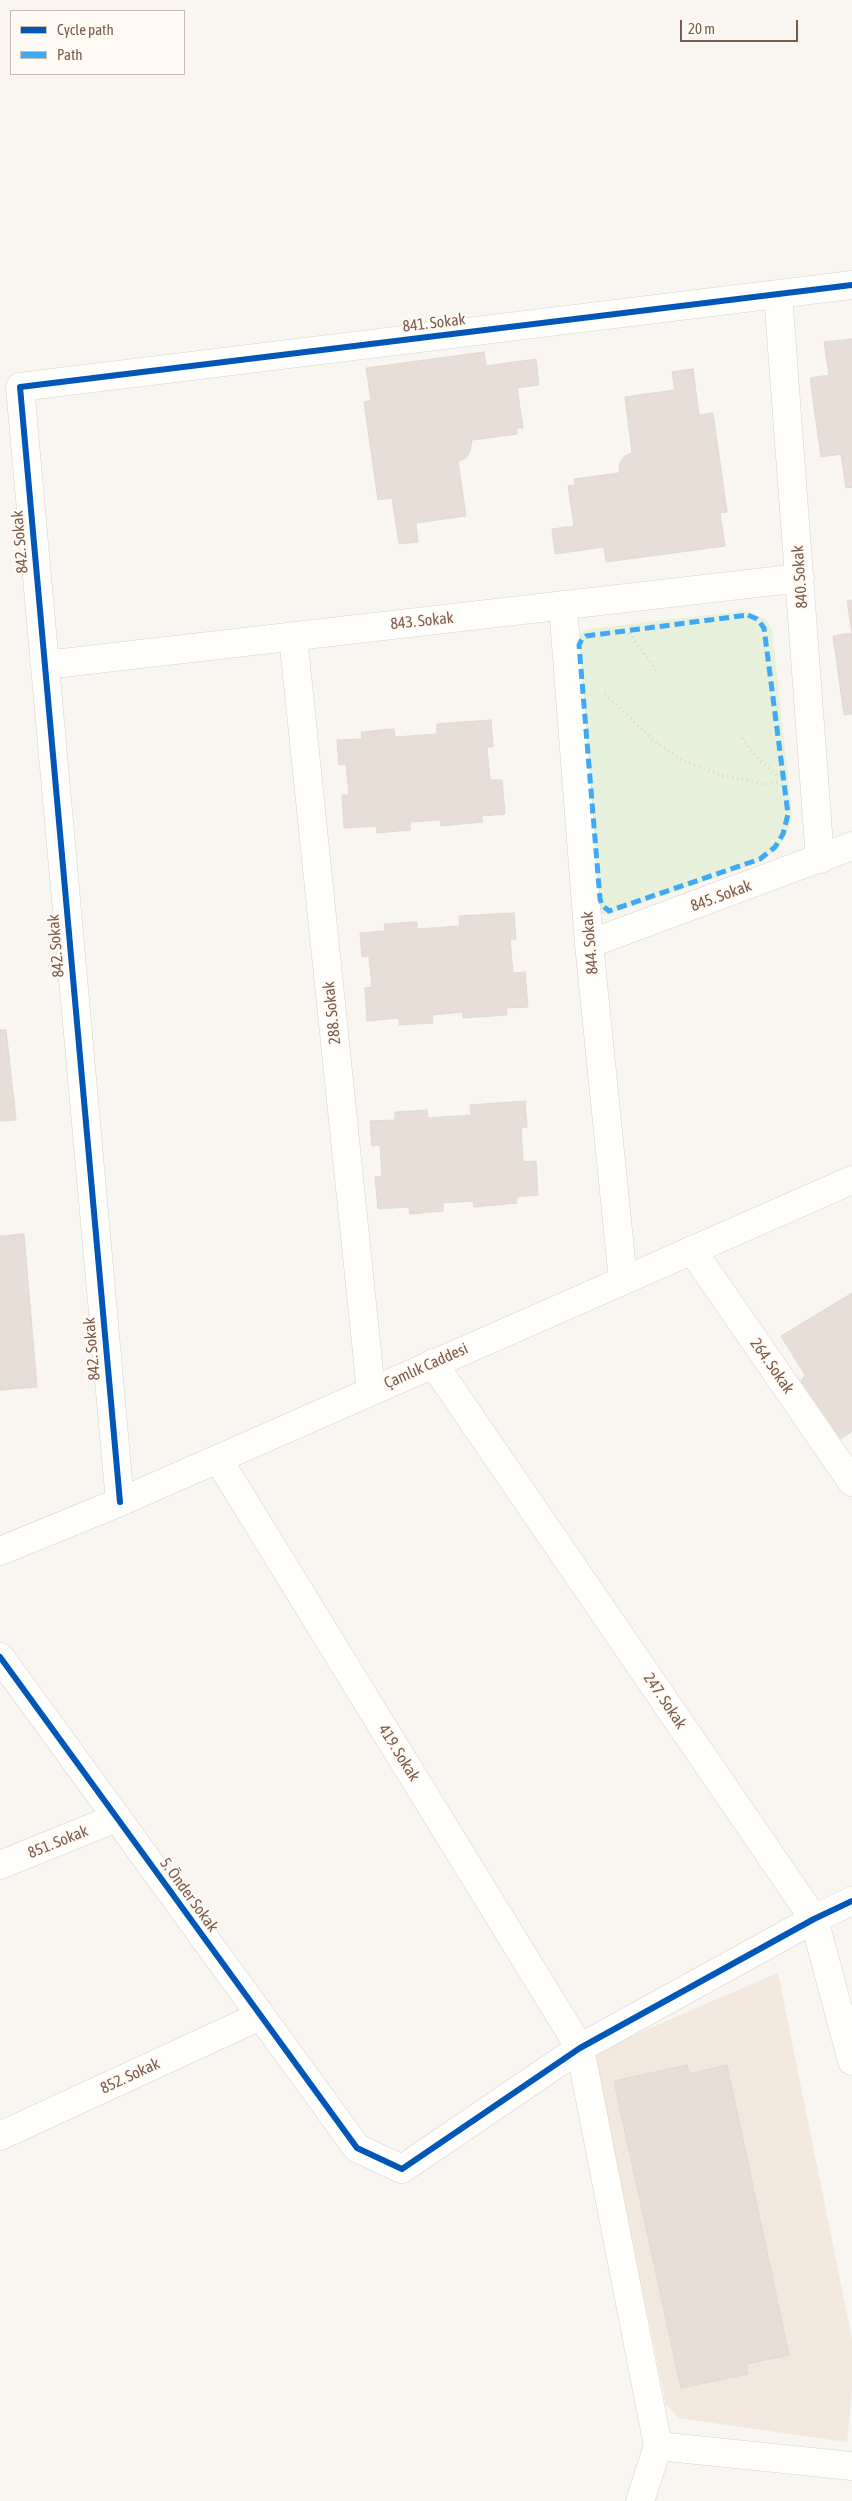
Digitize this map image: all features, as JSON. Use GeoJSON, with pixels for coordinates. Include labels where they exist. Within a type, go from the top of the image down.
{"type":"FeatureCollection","features":[{"type":"Feature","properties":{"kind":"street","name":"841. Sokak"},"geometry":{"type":"LineString","coordinates":[[20,387],[852,285]]}},
{"type":"Feature","properties":{"kind":"street","name":"840. Sokak"},"geometry":{"type":"LineString","coordinates":[[778,294],[820,859]]}},
{"type":"Feature","properties":{"kind":"street","name":"842. Sokak"},"geometry":{"type":"LineString","coordinates":[[20,387],[120,1502]]}},
{"type":"Feature","properties":{"kind":"street","name":"843. Sokak"},"geometry":{"type":"LineString","coordinates":[[45,665],[800,578]]}},
{"type":"Feature","properties":{"kind":"street","name":"844. Sokak"},"geometry":{"type":"LineString","coordinates":[[563,605],[590,944],[623,1280]]}},
{"type":"Feature","properties":{"kind":"street","name":"288. Sokak"},"geometry":{"type":"LineString","coordinates":[[293,636],[371,1391]]}},
{"type":"Feature","properties":{"kind":"street","name":"845. Sokak"},"geometry":{"type":"LineString","coordinates":[[590,944],[852,846]]}},
{"type":"Feature","properties":{"kind":"street","name":"Çamlık Caddesi"},"geometry":{"type":"LineString","coordinates":[[0,1551],[120,1502],[852,1180]]}},
{"type":"Feature","properties":{"kind":"street","name":"264. Sokak"},"geometry":{"type":"LineString","coordinates":[[692,1250],[852,1482]]}},
{"type":"Feature","properties":{"kind":"street","name":"247. Sokak"},"geometry":{"type":"LineString","coordinates":[[434,1363],[814,1919],[852,2061]]}},
{"type":"Feature","properties":{"kind":"street","name":"419. Sokak"},"geometry":{"type":"LineString","coordinates":[[218,1459],[580,2048]]}},
{"type":"Feature","properties":{"kind":"street","name":"5. Önder Sokak"},"geometry":{"type":"LineString","coordinates":[[0,1657],[357,2148],[402,2169],[580,2048]]}},
{"type":"Feature","properties":{"kind":"street","name":"851. Sokak"},"geometry":{"type":"LineString","coordinates":[[0,1865],[116,1818]]}},
{"type":"Feature","properties":{"kind":"street"},"geometry":{"type":"LineString","coordinates":[[640,2501],[658,2446],[580,2048],[814,1919],[852,1901]]}},
{"type":"Feature","properties":{"kind":"street","name":"852. Sokak"},"geometry":{"type":"LineString","coordinates":[[0,2136],[260,2016]]}},
{"type":"Feature","properties":{"kind":"street"},"geometry":{"type":"LineString","coordinates":[[658,2446],[852,2466]]}},
{"type":"Feature","properties":{"kind":"path"},"geometry":{"type":"LineString","coordinates":[[627,631],[656,670]]}},
{"type":"Feature","properties":{"kind":"path"},"geometry":{"type":"LineString","coordinates":[[598,687],[652,740],[683,761],[729,777],[763,784],[784,782],[754,756],[742,738]]}},
{"type":"Feature","properties":{"kind":"shaded area"},"geometry":{"type":"Polygon","coordinates":[[[778,1973],[852,2339],[852,2390],[847,2442],[679,2418],[666,2405],[594,2052],[778,1973]]]}},
{"type":"Feature","properties":{"kind":"green space"},"geometry":{"type":"Polygon","coordinates":[[[743,611],[765,619],[772,629],[792,816],[788,831],[779,848],[761,862],[607,915],[599,913],[577,636],[582,631],[590,629],[743,611]]]}},
{"type":"Feature","properties":{"kind":"building"},"geometry":{"type":"Polygon","coordinates":[[[852,339],[852,487],[846,488],[841,454],[821,457],[810,378],[829,375],[824,342],[852,339]]]}},
{"type":"Feature","properties":{"kind":"building"},"geometry":{"type":"Polygon","coordinates":[[[484,352],[486,366],[536,359],[539,385],[517,388],[523,428],[516,428],[517,434],[472,440],[470,451],[466,458],[458,461],[466,516],[416,523],[418,542],[399,544],[392,498],[378,500],[364,402],[371,400],[366,368],[484,352]]]}},
{"type":"Feature","properties":{"kind":"building"},"geometry":{"type":"Polygon","coordinates":[[[693,369],[699,415],[713,413],[727,512],[720,513],[725,546],[606,562],[604,547],[555,554],[552,529],[574,526],[568,486],[575,485],[574,479],[619,473],[620,462],[625,456],[632,453],[625,397],[675,390],[672,372],[693,369]]]}},
{"type":"Feature","properties":{"kind":"building"},"geometry":{"type":"Polygon","coordinates":[[[852,600],[852,633],[847,601],[852,600]]]}},
{"type":"Feature","properties":{"kind":"building"},"geometry":{"type":"Polygon","coordinates":[[[852,633],[852,714],[844,715],[833,636],[852,633]]]}},
{"type":"Feature","properties":{"kind":"building"},"geometry":{"type":"Polygon","coordinates":[[[491,720],[493,747],[487,747],[490,780],[502,780],[505,814],[481,816],[483,822],[441,826],[440,820],[410,822],[410,830],[377,833],[376,826],[344,828],[342,795],[349,795],[346,764],[339,765],[337,740],[362,739],[361,732],[394,729],[395,737],[437,734],[437,724],[491,720]]]}},
{"type":"Feature","properties":{"kind":"building"},"geometry":{"type":"Polygon","coordinates":[[[514,913],[516,939],[510,939],[513,973],[525,972],[528,1007],[506,1008],[507,1015],[463,1018],[463,1012],[432,1015],[433,1023],[399,1025],[399,1018],[367,1021],[365,988],[372,987],[369,956],[362,957],[360,933],[385,931],[384,924],[417,922],[417,929],[460,926],[459,916],[514,913]]]}},
{"type":"Feature","properties":{"kind":"building"},"geometry":{"type":"Polygon","coordinates":[[[0,1030],[6,1030],[16,1120],[0,1121],[0,1030]]]}},
{"type":"Feature","properties":{"kind":"building"},"geometry":{"type":"Polygon","coordinates":[[[525,1101],[527,1127],[521,1128],[523,1162],[536,1161],[538,1195],[516,1197],[517,1203],[474,1207],[473,1201],[443,1203],[443,1211],[410,1214],[409,1207],[378,1209],[375,1177],[382,1176],[380,1145],[372,1146],[370,1121],[395,1120],[395,1112],[427,1110],[428,1118],[471,1115],[470,1105],[525,1101]]]}},
{"type":"Feature","properties":{"kind":"building"},"geometry":{"type":"Polygon","coordinates":[[[24,1234],[37,1387],[0,1390],[0,1236],[24,1234]]]}},
{"type":"Feature","properties":{"kind":"building"},"geometry":{"type":"Polygon","coordinates":[[[852,1293],[852,1431],[841,1439],[801,1381],[805,1375],[781,1336],[852,1293]]]}},
{"type":"Feature","properties":{"kind":"building"},"geometry":{"type":"Polygon","coordinates":[[[687,2065],[689,2074],[727,2065],[789,2355],[746,2364],[748,2374],[681,2388],[614,2081],[687,2065]]]}},
{"type":"Feature","properties":{"kind":"marked path"},"geometry":{"type":"LineString","coordinates":[[748,615],[757,619],[764,628],[788,814],[783,834],[775,847],[760,859],[609,911],[602,905],[600,899],[579,645],[586,636],[748,615]]}},
{"type":"Feature","properties":{"kind":"cycle path"},"geometry":{"type":"LineString","coordinates":[[120,1502],[20,387],[852,285]]}},
{"type":"Feature","properties":{"kind":"cycle path"},"geometry":{"type":"LineString","coordinates":[[0,1657],[357,2148],[402,2169],[580,2048],[814,1919],[852,1901]]}}]}
